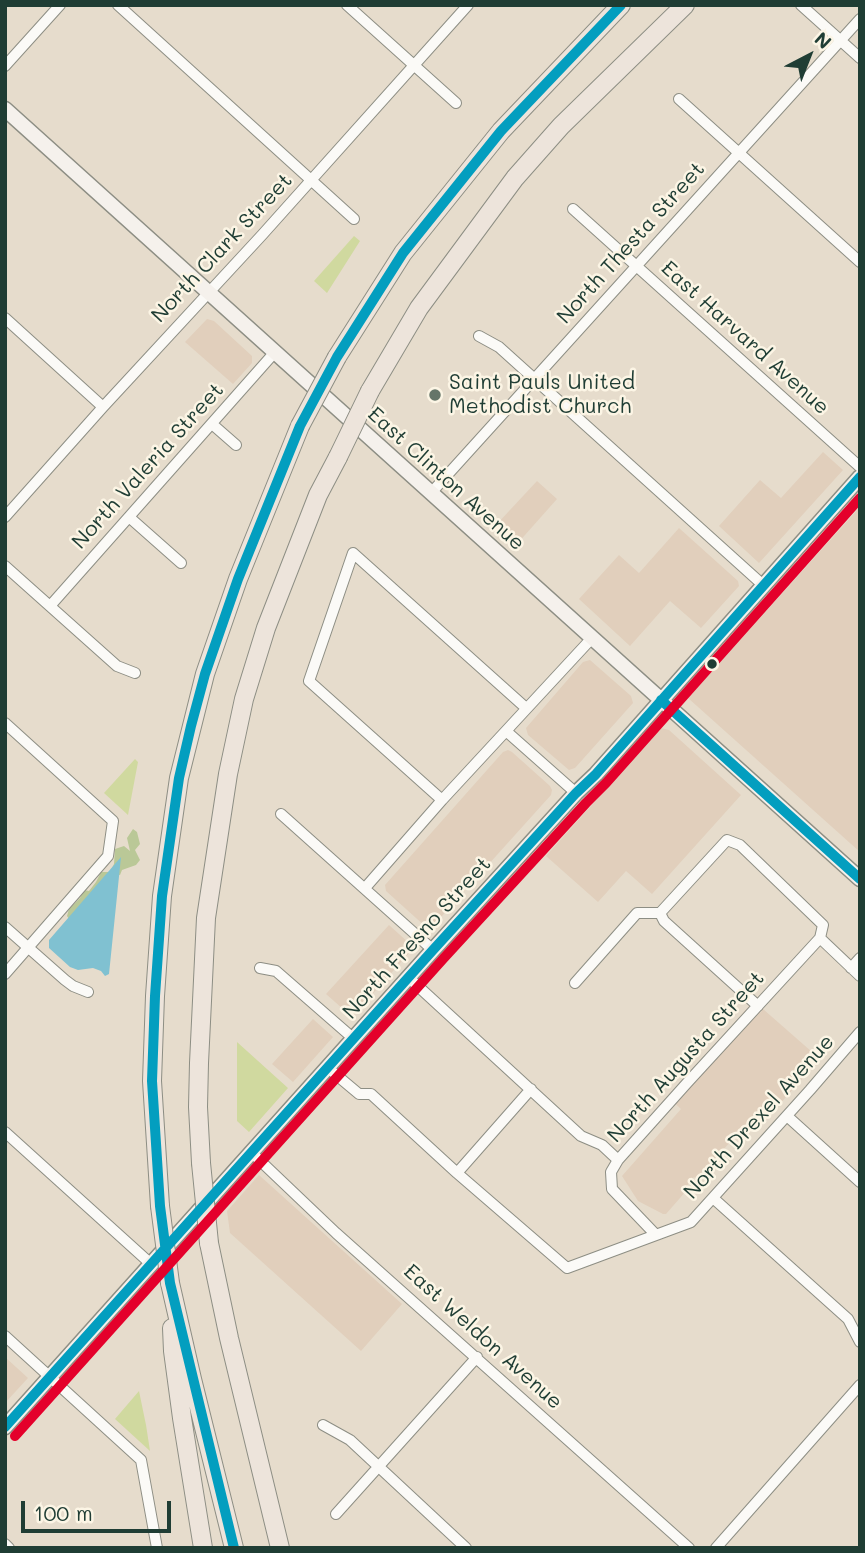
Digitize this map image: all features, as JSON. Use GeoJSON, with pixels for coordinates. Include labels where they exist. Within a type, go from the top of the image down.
{"type":"FeatureCollection","features":[{"type":"Feature","properties":{"kind":"highway"},"geometry":{"type":"LineString","coordinates":[[203,1548],[173,1351],[170,1283],[160,1206],[152,1081],[155,984],[162,896],[179,778],[205,674],[237,579],[300,426],[337,357],[403,253],[502,131],[621,5]]}},
{"type":"Feature","properties":{"kind":"highway"},"geometry":{"type":"LineString","coordinates":[[280,1548],[209,1243],[198,1107],[206,918],[228,774],[244,699],[266,628],[318,495],[370,391],[419,307],[515,178],[561,126],[687,5]]}},
{"type":"Feature","properties":{"kind":"highway"},"geometry":{"type":"LineString","coordinates":[[170,1283],[234,1548]]}},
{"type":"Feature","properties":{"kind":"highway"},"geometry":{"type":"LineString","coordinates":[[229,1338],[293,1548]]}},
{"type":"Feature","properties":{"kind":"main road","name":"East Clinton Avenue"},"geometry":{"type":"LineString","coordinates":[[5,109],[860,878]]}},
{"type":"Feature","properties":{"kind":"main road","name":"North Fresno Street"},"geometry":{"type":"LineString","coordinates":[[5,1427],[433,950],[596,774],[860,477]]}},
{"type":"Feature","properties":{"kind":"street"},"geometry":{"type":"LineString","coordinates":[[5,66],[60,5]]}},
{"type":"Feature","properties":{"kind":"street"},"geometry":{"type":"LineString","coordinates":[[118,5],[354,219]]}},
{"type":"Feature","properties":{"kind":"street"},"geometry":{"type":"LineString","coordinates":[[346,5],[456,103]]}},
{"type":"Feature","properties":{"kind":"street","name":"North Clark Street"},"geometry":{"type":"LineString","coordinates":[[5,517],[468,5]]}},
{"type":"Feature","properties":{"kind":"street"},"geometry":{"type":"LineString","coordinates":[[801,5],[860,58]]}},
{"type":"Feature","properties":{"kind":"street","name":"North Thesta Street"},"geometry":{"type":"LineString","coordinates":[[431,493],[860,19]]}},
{"type":"Feature","properties":{"kind":"street"},"geometry":{"type":"LineString","coordinates":[[679,99],[860,262]]}},
{"type":"Feature","properties":{"kind":"street","name":"East Harvard Avenue"},"geometry":{"type":"LineString","coordinates":[[573,209],[860,467]]}},
{"type":"Feature","properties":{"kind":"street"},"geometry":{"type":"LineString","coordinates":[[5,318],[103,407]]}},
{"type":"Feature","properties":{"kind":"street"},"geometry":{"type":"LineString","coordinates":[[479,336],[499,347],[763,585]]}},
{"type":"Feature","properties":{"kind":"street","name":"North Valeria Street"},"geometry":{"type":"LineString","coordinates":[[50,606],[275,352]]}},
{"type":"Feature","properties":{"kind":"street"},"geometry":{"type":"LineString","coordinates":[[212,424],[236,445]]}},
{"type":"Feature","properties":{"kind":"street"},"geometry":{"type":"LineString","coordinates":[[129,517],[181,563]]}},
{"type":"Feature","properties":{"kind":"street"},"geometry":{"type":"LineString","coordinates":[[442,800],[309,681],[353,552],[526,708]]}},
{"type":"Feature","properties":{"kind":"street"},"geometry":{"type":"LineString","coordinates":[[5,566],[117,666],[135,673]]}},
{"type":"Feature","properties":{"kind":"street"},"geometry":{"type":"LineString","coordinates":[[365,888],[442,800],[592,638]]}},
{"type":"Feature","properties":{"kind":"street"},"geometry":{"type":"LineString","coordinates":[[5,723],[113,821],[108,856],[5,974]]}},
{"type":"Feature","properties":{"kind":"street"},"geometry":{"type":"LineString","coordinates":[[506,731],[576,793]]}},
{"type":"Feature","properties":{"kind":"street"},"geometry":{"type":"LineString","coordinates":[[281,814],[433,950]]}},
{"type":"Feature","properties":{"kind":"street"},"geometry":{"type":"LineString","coordinates":[[575,983],[637,913],[660,912],[727,840],[740,845],[823,925],[820,938],[860,976]]}},
{"type":"Feature","properties":{"kind":"street"},"geometry":{"type":"LineString","coordinates":[[660,912],[664,921],[758,1006]]}},
{"type":"Feature","properties":{"kind":"street"},"geometry":{"type":"LineString","coordinates":[[5,927],[65,980],[88,992]]}},
{"type":"Feature","properties":{"kind":"street","name":"North Augusta Street"},"geometry":{"type":"LineString","coordinates":[[409,978],[581,1136],[602,1145],[618,1160],[820,938]]}},
{"type":"Feature","properties":{"kind":"street"},"geometry":{"type":"LineString","coordinates":[[851,968],[860,958]]}},
{"type":"Feature","properties":{"kind":"street"},"geometry":{"type":"LineString","coordinates":[[260,968],[276,971],[354,1039]]}},
{"type":"Feature","properties":{"kind":"street","name":"North Drexel Avenue"},"geometry":{"type":"LineString","coordinates":[[457,1172],[567,1268],[691,1222],[860,1032]]}},
{"type":"Feature","properties":{"kind":"street"},"geometry":{"type":"LineString","coordinates":[[328,1068],[359,1094],[371,1094],[457,1172],[531,1089]]}},
{"type":"Feature","properties":{"kind":"street"},"geometry":{"type":"LineString","coordinates":[[787,1116],[860,1182]]}},
{"type":"Feature","properties":{"kind":"street"},"geometry":{"type":"LineString","coordinates":[[5,1132],[151,1264]]}},
{"type":"Feature","properties":{"kind":"street","name":"East Weldon Avenue"},"geometry":{"type":"LineString","coordinates":[[252,1153],[336,1233],[689,1548]]}},
{"type":"Feature","properties":{"kind":"street"},"geometry":{"type":"LineString","coordinates":[[618,1160],[611,1172],[612,1189],[656,1235]]}},
{"type":"Feature","properties":{"kind":"street"},"geometry":{"type":"LineString","coordinates":[[713,1198],[848,1319],[860,1342]]}},
{"type":"Feature","properties":{"kind":"street"},"geometry":{"type":"LineString","coordinates":[[5,1336],[141,1460],[157,1548]]}},
{"type":"Feature","properties":{"kind":"street"},"geometry":{"type":"LineString","coordinates":[[336,1514],[477,1357]]}},
{"type":"Feature","properties":{"kind":"street"},"geometry":{"type":"LineString","coordinates":[[716,1548],[860,1385]]}},
{"type":"Feature","properties":{"kind":"street"},"geometry":{"type":"LineString","coordinates":[[323,1425],[350,1440],[466,1548]]}},
{"type":"Feature","properties":{"kind":"street"},"geometry":{"type":"LineString","coordinates":[[5,1544],[9,1548]]}},
{"type":"Feature","properties":{"kind":"shaded area"},"geometry":{"type":"Polygon","coordinates":[[[207,319],[214,321],[252,356],[252,363],[233,384],[185,342],[207,319]]]}},
{"type":"Feature","properties":{"kind":"shaded area"},"geometry":{"type":"Polygon","coordinates":[[[823,452],[843,470],[759,563],[719,526],[760,480],[781,498],[823,452]]]}},
{"type":"Feature","properties":{"kind":"shaded area"},"geometry":{"type":"Polygon","coordinates":[[[537,481],[557,499],[517,544],[496,525],[537,481]]]}},
{"type":"Feature","properties":{"kind":"shaded area"},"geometry":{"type":"Polygon","coordinates":[[[860,507],[860,852],[688,698],[860,507]]]}},
{"type":"Feature","properties":{"kind":"shaded area"},"geometry":{"type":"Polygon","coordinates":[[[679,528],[738,581],[739,586],[701,628],[670,601],[630,646],[579,599],[619,555],[639,573],[679,528]]]}},
{"type":"Feature","properties":{"kind":"shaded area"},"geometry":{"type":"Polygon","coordinates":[[[590,660],[631,696],[633,703],[575,768],[569,770],[528,735],[526,728],[583,662],[590,660]]]}},
{"type":"Feature","properties":{"kind":"shaded area"},"geometry":{"type":"Polygon","coordinates":[[[661,728],[669,730],[741,795],[652,894],[626,871],[598,902],[546,856],[661,728]]]}},
{"type":"Feature","properties":{"kind":"shaded area"},"geometry":{"type":"Polygon","coordinates":[[[508,750],[550,786],[551,795],[433,926],[426,927],[386,891],[385,885],[503,752],[508,750]]]}},
{"type":"Feature","properties":{"kind":"shaded area"},"geometry":{"type":"Polygon","coordinates":[[[389,925],[409,943],[410,952],[352,1017],[326,994],[389,925]]]}},
{"type":"Feature","properties":{"kind":"shaded area"},"geometry":{"type":"Polygon","coordinates":[[[750,1005],[760,1013],[763,1009],[820,1059],[768,1117],[758,1110],[697,1180],[694,1177],[685,1188],[687,1190],[666,1214],[663,1214],[638,1201],[622,1176],[681,1109],[668,1097],[750,1005]]]}},
{"type":"Feature","properties":{"kind":"shaded area"},"geometry":{"type":"Polygon","coordinates":[[[313,1019],[333,1037],[293,1082],[272,1064],[313,1019]]]}},
{"type":"Feature","properties":{"kind":"shaded area"},"geometry":{"type":"Polygon","coordinates":[[[259,1175],[402,1304],[361,1351],[230,1233],[227,1211],[259,1175]]]}},
{"type":"Feature","properties":{"kind":"shaded area"},"geometry":{"type":"Polygon","coordinates":[[[5,1357],[28,1378],[5,1403],[5,1357]]]}},
{"type":"Feature","properties":{"kind":"green space"},"geometry":{"type":"Polygon","coordinates":[[[354,236],[360,241],[327,293],[314,281],[354,236]]]}},
{"type":"Feature","properties":{"kind":"green space"},"geometry":{"type":"Polygon","coordinates":[[[135,759],[138,762],[128,815],[104,793],[135,759]]]}},
{"type":"Feature","properties":{"kind":"green space"},"geometry":{"type":"Polygon","coordinates":[[[133,829],[137,832],[140,844],[135,850],[140,860],[136,865],[122,870],[120,875],[114,874],[69,919],[69,909],[84,890],[89,891],[101,872],[110,872],[114,864],[115,849],[124,846],[130,851],[127,838],[133,829]]]}},
{"type":"Feature","properties":{"kind":"green space"},"geometry":{"type":"Polygon","coordinates":[[[237,1042],[288,1088],[249,1132],[237,1121],[237,1042]]]}},
{"type":"Feature","properties":{"kind":"green space"},"geometry":{"type":"Polygon","coordinates":[[[139,1391],[146,1425],[150,1451],[115,1419],[139,1391]]]}},
{"type":"Feature","properties":{"kind":"water"},"geometry":{"type":"Polygon","coordinates":[[[121,857],[109,974],[105,976],[93,968],[78,970],[70,967],[49,948],[49,940],[121,857]]]}},
{"type":"Feature","properties":{"kind":"transit line"},"geometry":{"type":"LineString","coordinates":[[234,1548],[170,1283],[160,1206],[152,1081],[162,896],[179,778],[191,726],[205,674],[238,579],[300,426],[337,357],[403,253],[501,131],[621,5]]}},
{"type":"Feature","properties":{"kind":"transit line"},"geometry":{"type":"LineString","coordinates":[[5,1427],[433,950],[596,774],[860,477]]}},
{"type":"Feature","properties":{"kind":"transit line"},"geometry":{"type":"LineString","coordinates":[[15,1436],[860,498]]}},
{"type":"Feature","properties":{"kind":"transit line"},"geometry":{"type":"LineString","coordinates":[[661,700],[860,879]]}},
{"type":"Feature","properties":{"kind":"place","name":"Saint Pauls United Methodist Church"},"geometry":{"type":"Point","coordinates":[435,395]}}]}
